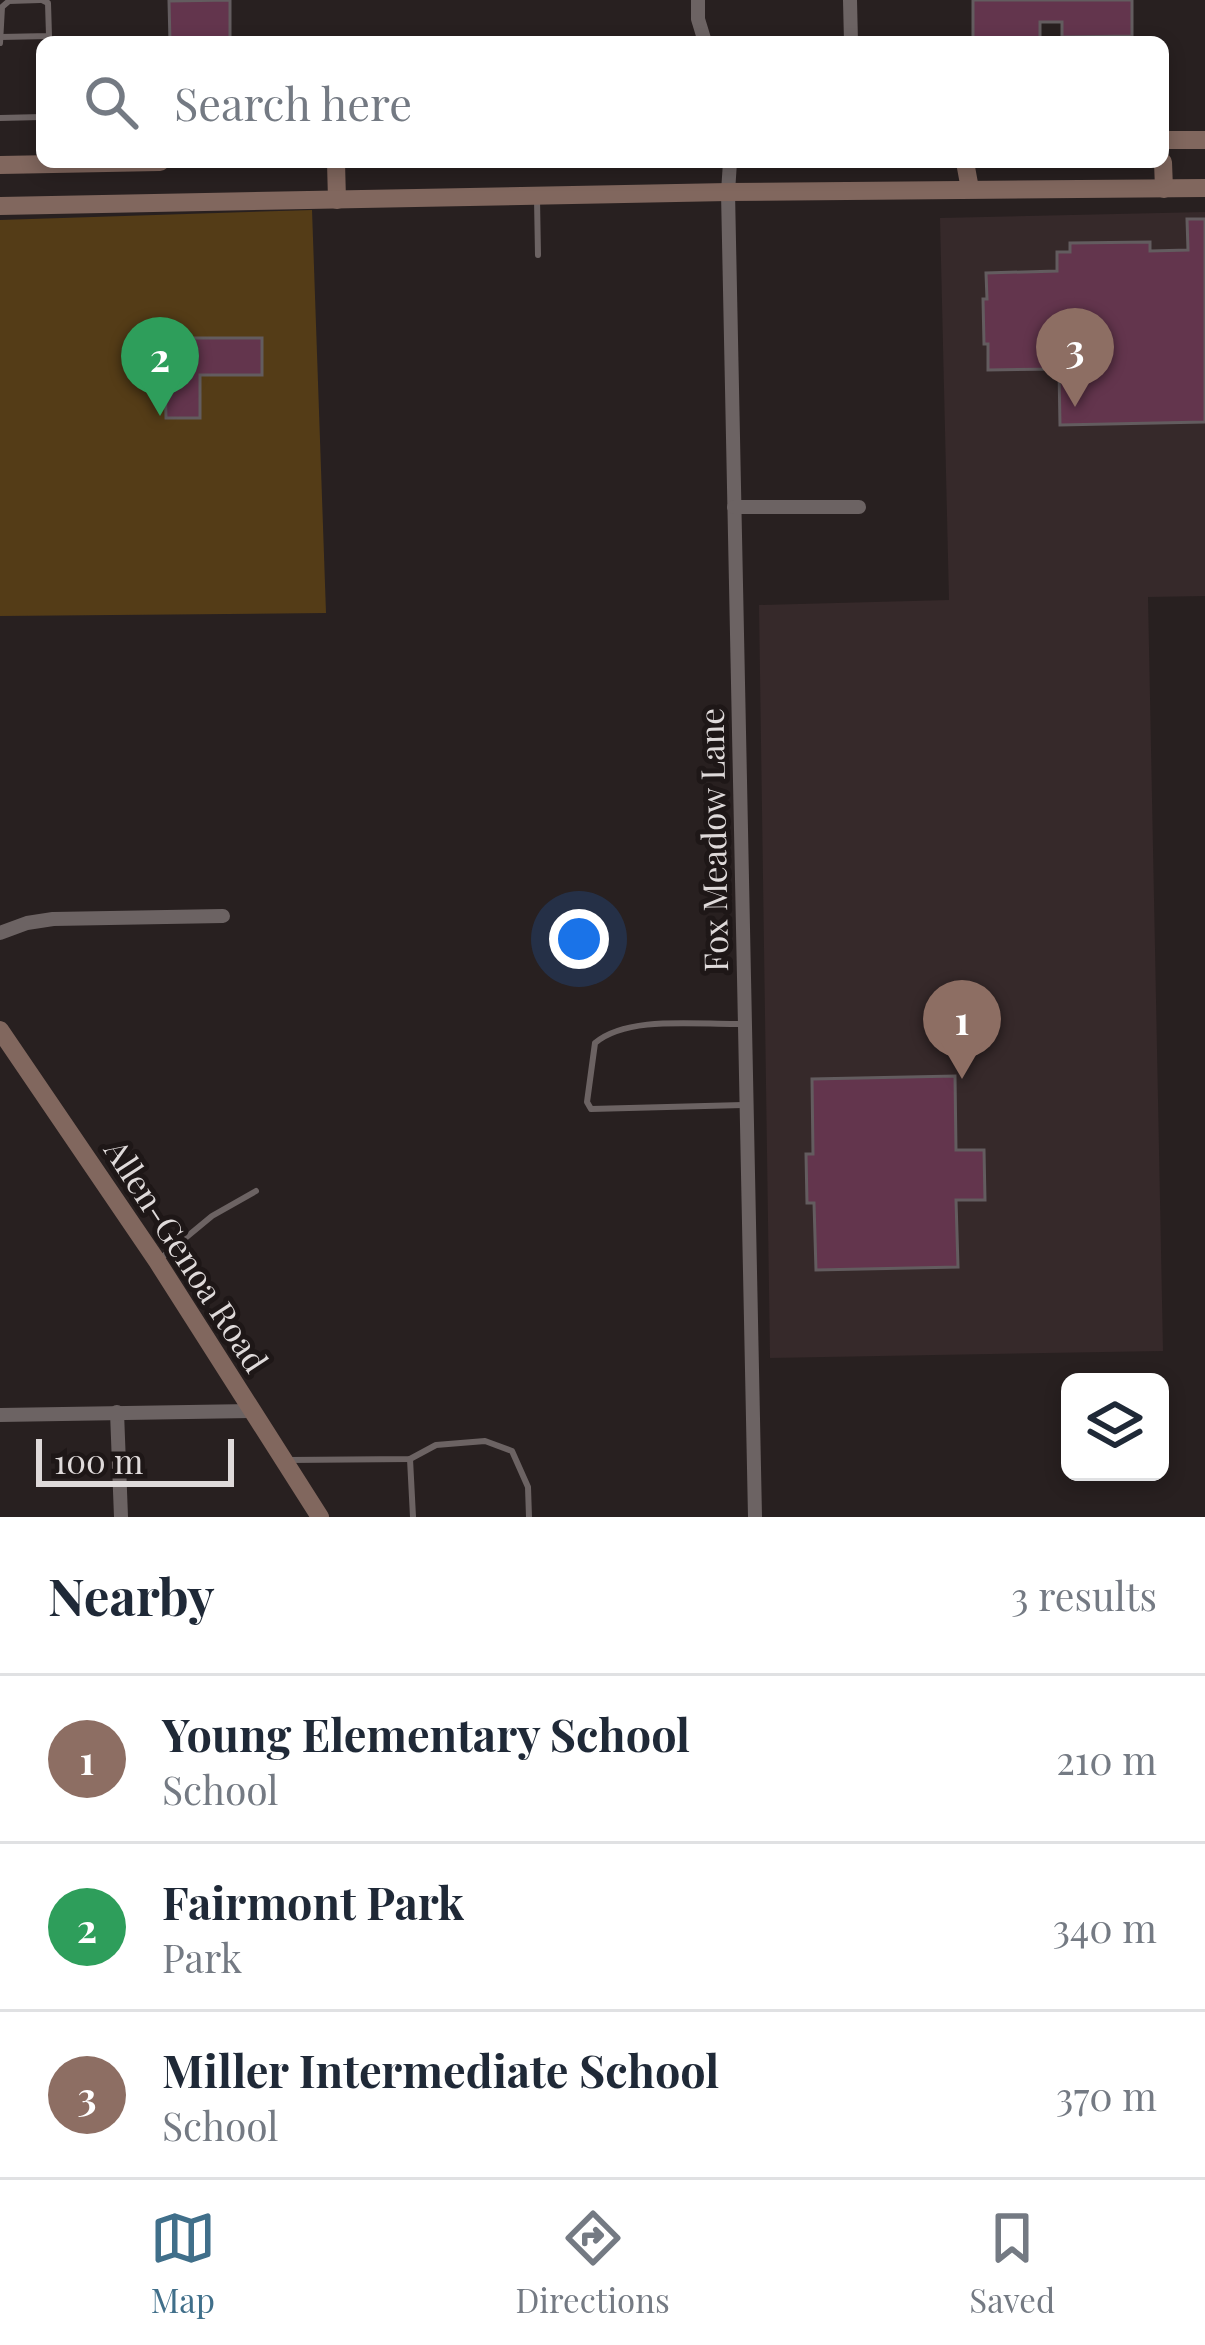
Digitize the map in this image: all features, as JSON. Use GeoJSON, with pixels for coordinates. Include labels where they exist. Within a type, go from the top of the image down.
{"type":"FeatureCollection","features":[{"type":"Feature","properties":{"kind":"main road"},"geometry":{"type":"LineString","coordinates":[[1169,140],[1205,140]]}},
{"type":"Feature","properties":{"kind":"main road"},"geometry":{"type":"LineString","coordinates":[[0,165],[36,164]]}},
{"type":"Feature","properties":{"kind":"main road"},"geometry":{"type":"LineString","coordinates":[[101,168],[103,204]]}},
{"type":"Feature","properties":{"kind":"main road"},"geometry":{"type":"LineString","coordinates":[[336,168],[337,200]]}},
{"type":"Feature","properties":{"kind":"main road"},"geometry":{"type":"LineString","coordinates":[[966,168],[970,189]]}},
{"type":"Feature","properties":{"kind":"main road"},"geometry":{"type":"LineString","coordinates":[[1163,168],[1164,190]]}},
{"type":"Feature","properties":{"kind":"main road"},"geometry":{"type":"LineString","coordinates":[[0,206],[1205,188]]}},
{"type":"Feature","properties":{"kind":"main road","name":"Allen-Genoa Road"},"geometry":{"type":"LineString","coordinates":[[0,1030],[157,1261],[320,1517]]}},
{"type":"Feature","properties":{"kind":"street"},"geometry":{"type":"LineString","coordinates":[[698,0],[703,36]]}},
{"type":"Feature","properties":{"kind":"street"},"geometry":{"type":"LineString","coordinates":[[850,0],[851,36]]}},
{"type":"Feature","properties":{"kind":"street","name":"Fox Meadow Lane"},"geometry":{"type":"LineString","coordinates":[[730,168],[755,1517]]}},
{"type":"Feature","properties":{"kind":"street"},"geometry":{"type":"LineString","coordinates":[[734,507],[859,507]]}},
{"type":"Feature","properties":{"kind":"street"},"geometry":{"type":"LineString","coordinates":[[0,933],[53,919],[224,916]]}},
{"type":"Feature","properties":{"kind":"street"},"geometry":{"type":"LineString","coordinates":[[0,1415],[251,1411]]}},
{"type":"Feature","properties":{"kind":"street"},"geometry":{"type":"LineString","coordinates":[[117,1412],[121,1517]]}},
{"type":"Feature","properties":{"kind":"lane"},"geometry":{"type":"LineString","coordinates":[[36,37],[0,40],[2,8],[9,1],[48,3],[49,36]]}},
{"type":"Feature","properties":{"kind":"lane"},"geometry":{"type":"LineString","coordinates":[[0,118],[36,117]]}},
{"type":"Feature","properties":{"kind":"lane"},"geometry":{"type":"LineString","coordinates":[[537,196],[538,255]]}},
{"type":"Feature","properties":{"kind":"lane"},"geometry":{"type":"LineString","coordinates":[[745,1024],[633,1026],[610,1032],[595,1043],[586,1102],[591,1109],[747,1105]]}},
{"type":"Feature","properties":{"kind":"lane"},"geometry":{"type":"LineString","coordinates":[[157,1261],[212,1216],[256,1191]]}},
{"type":"Feature","properties":{"kind":"lane"},"geometry":{"type":"LineString","coordinates":[[284,1460],[410,1459],[436,1445],[485,1442],[512,1451],[528,1486],[529,1517]]}},
{"type":"Feature","properties":{"kind":"lane"},"geometry":{"type":"LineString","coordinates":[[410,1459],[413,1517]]}},
{"type":"Feature","properties":{"kind":"shaded area"},"geometry":{"type":"Polygon","coordinates":[[[312,210],[326,613],[0,616],[0,220],[312,210]]]}},
{"type":"Feature","properties":{"kind":"shaded area"},"geometry":{"type":"Polygon","coordinates":[[[1205,212],[1205,596],[1148,597],[1163,1351],[770,1358],[759,605],[949,600],[940,218],[1205,212]]]}},
{"type":"Feature","properties":{"kind":"building"},"geometry":{"type":"Polygon","coordinates":[[[230,0],[230,36],[170,36],[169,1],[230,0]]]}},
{"type":"Feature","properties":{"kind":"building"},"geometry":{"type":"Polygon","coordinates":[[[973,0],[1132,0],[1132,36],[1062,36],[1062,22],[1040,22],[1040,36],[973,36],[973,0]]]}},
{"type":"Feature","properties":{"kind":"building"},"geometry":{"type":"Polygon","coordinates":[[[1187,219],[1205,219],[1205,422],[1060,425],[1059,369],[988,370],[986,273],[1057,271],[1057,252],[1070,252],[1070,243],[1150,242],[1150,251],[1188,250],[1187,219]]]}},
{"type":"Feature","properties":{"kind":"building"},"geometry":{"type":"Polygon","coordinates":[[[182,338],[262,338],[262,375],[200,375],[200,418],[166,418],[165,372],[128,372],[128,344],[182,343],[182,338]]]}},
{"type":"Feature","properties":{"kind":"building"},"geometry":{"type":"Polygon","coordinates":[[[955,1076],[956,1150],[984,1150],[985,1200],[956,1200],[958,1267],[816,1270],[814,1203],[807,1203],[806,1154],[813,1154],[812,1079],[955,1076]]]}},
{"type":"Feature","properties":{"kind":"place","name":"Miller Intermediate School"},"geometry":{"type":"Point","coordinates":[1075,407]}},
{"type":"Feature","properties":{"kind":"place","name":"Fairmont Park"},"geometry":{"type":"Point","coordinates":[160,416]}},
{"type":"Feature","properties":{"kind":"place","name":"Young Elementary School"},"geometry":{"type":"Point","coordinates":[962,1079]}}]}
